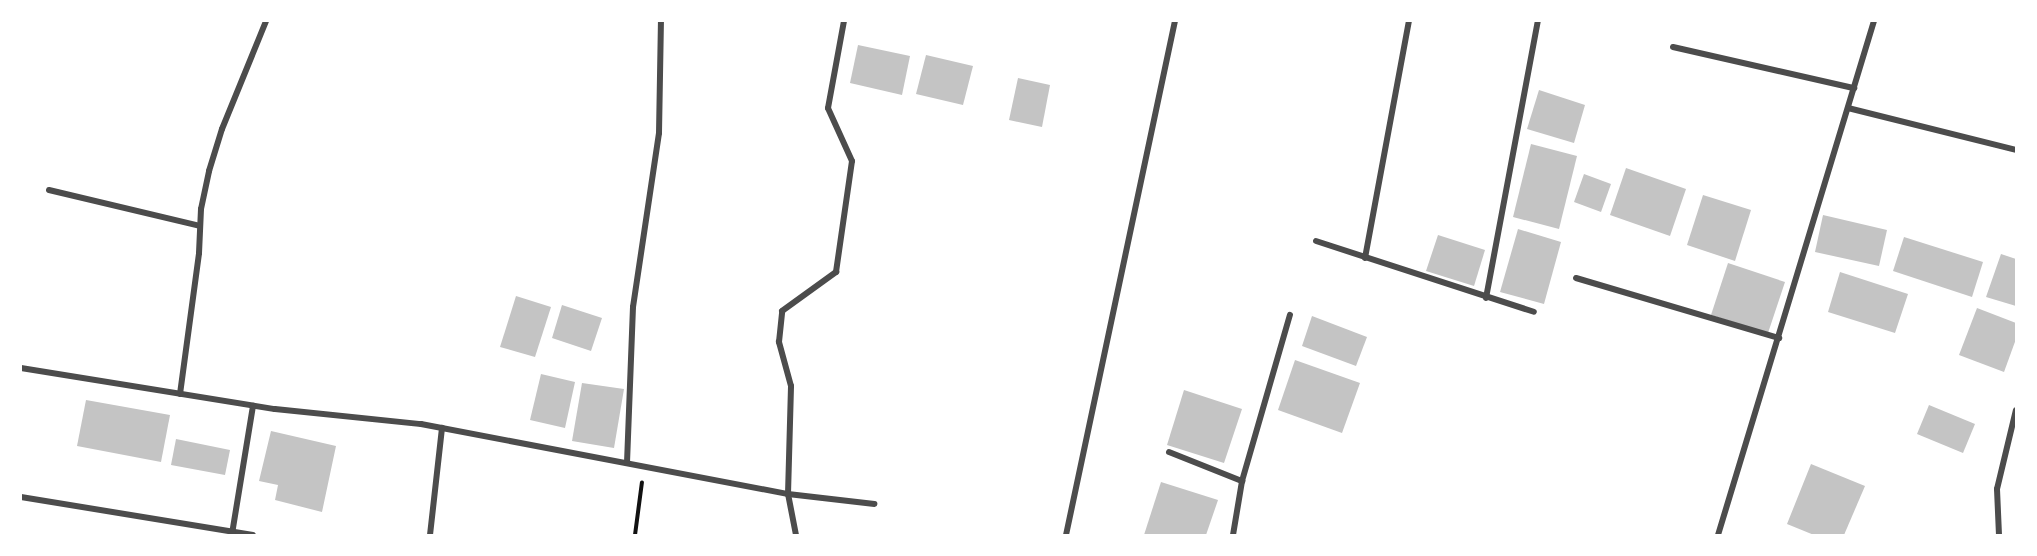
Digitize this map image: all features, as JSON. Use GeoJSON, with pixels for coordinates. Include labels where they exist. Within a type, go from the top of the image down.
{"type":"FeatureCollection","features":[{"type":"Feature","properties":{"kind":"street"},"geometry":{"type":"LineString","coordinates":[[180,394],[200,226],[209,171],[222,129],[266,21]]}},
{"type":"Feature","properties":{"kind":"street"},"geometry":{"type":"LineString","coordinates":[[627,464],[633,307],[658,133],[661,21]]}},
{"type":"Feature","properties":{"kind":"street"},"geometry":{"type":"LineString","coordinates":[[796,535],[788,494],[791,386],[779,342],[782,311],[836,273],[852,161],[828,108],[844,21]]}},
{"type":"Feature","properties":{"kind":"street"},"geometry":{"type":"LineString","coordinates":[[1066,535],[1175,21]]}},
{"type":"Feature","properties":{"kind":"street"},"geometry":{"type":"LineString","coordinates":[[1365,258],[1409,21]]}},
{"type":"Feature","properties":{"kind":"street"},"geometry":{"type":"LineString","coordinates":[[1486,298],[1538,21]]}},
{"type":"Feature","properties":{"kind":"street"},"geometry":{"type":"LineString","coordinates":[[1718,535],[1874,21]]}},
{"type":"Feature","properties":{"kind":"street"},"geometry":{"type":"LineString","coordinates":[[1673,47],[1854,88]]}},
{"type":"Feature","properties":{"kind":"street"},"geometry":{"type":"LineString","coordinates":[[1848,108],[2016,150]]}},
{"type":"Feature","properties":{"kind":"street"},"geometry":{"type":"LineString","coordinates":[[49,190],[200,226]]}},
{"type":"Feature","properties":{"kind":"street"},"geometry":{"type":"LineString","coordinates":[[1316,241],[1534,312]]}},
{"type":"Feature","properties":{"kind":"street"},"geometry":{"type":"LineString","coordinates":[[1576,278],[1779,338]]}},
{"type":"Feature","properties":{"kind":"street"},"geometry":{"type":"LineString","coordinates":[[1233,535],[1242,481],[1290,315]]}},
{"type":"Feature","properties":{"kind":"street"},"geometry":{"type":"LineString","coordinates":[[21,368],[253,406],[442,428],[788,494],[874,504]]}},
{"type":"Feature","properties":{"kind":"street"},"geometry":{"type":"LineString","coordinates":[[232,533],[253,406]]}},
{"type":"Feature","properties":{"kind":"street"},"geometry":{"type":"LineString","coordinates":[[1999,535],[1996,489],[2016,410]]}},
{"type":"Feature","properties":{"kind":"street"},"geometry":{"type":"LineString","coordinates":[[430,535],[442,428]]}},
{"type":"Feature","properties":{"kind":"street"},"geometry":{"type":"LineString","coordinates":[[1169,452],[1242,481]]}},
{"type":"Feature","properties":{"kind":"street"},"geometry":{"type":"LineString","coordinates":[[21,497],[253,535]]}},
{"type":"Feature","properties":{"kind":"path"},"geometry":{"type":"LineString","coordinates":[[635,535],[644,467]]}},
{"type":"Feature","properties":{"kind":"building"},"geometry":{"type":"Polygon","coordinates":[[[858,45],[910,56],[902,95],[850,83],[858,45]]]}},
{"type":"Feature","properties":{"kind":"building"},"geometry":{"type":"Polygon","coordinates":[[[926,55],[973,66],[963,105],[916,94],[926,55]]]}},
{"type":"Feature","properties":{"kind":"building"},"geometry":{"type":"Polygon","coordinates":[[[1018,78],[1050,85],[1042,127],[1009,120],[1018,78]]]}},
{"type":"Feature","properties":{"kind":"building"},"geometry":{"type":"Polygon","coordinates":[[[1539,90],[1585,105],[1574,143],[1527,129],[1539,90]]]}},
{"type":"Feature","properties":{"kind":"building"},"geometry":{"type":"Polygon","coordinates":[[[1531,144],[1577,156],[1559,229],[1513,217],[1531,144]]]}},
{"type":"Feature","properties":{"kind":"building"},"geometry":{"type":"Polygon","coordinates":[[[1626,168],[1686,189],[1670,236],[1610,215],[1626,168]]]}},
{"type":"Feature","properties":{"kind":"building"},"geometry":{"type":"Polygon","coordinates":[[[1584,174],[1611,184],[1601,212],[1574,202],[1584,174]]]}},
{"type":"Feature","properties":{"kind":"building"},"geometry":{"type":"Polygon","coordinates":[[[1703,195],[1751,210],[1735,261],[1687,245],[1703,195]]]}},
{"type":"Feature","properties":{"kind":"building"},"geometry":{"type":"Polygon","coordinates":[[[1823,215],[1887,230],[1879,266],[1815,252],[1823,215]]]}},
{"type":"Feature","properties":{"kind":"building"},"geometry":{"type":"Polygon","coordinates":[[[1518,229],[1561,242],[1544,304],[1500,292],[1518,229]]]}},
{"type":"Feature","properties":{"kind":"building"},"geometry":{"type":"Polygon","coordinates":[[[1438,235],[1485,250],[1474,286],[1426,271],[1438,235]]]}},
{"type":"Feature","properties":{"kind":"building"},"geometry":{"type":"Polygon","coordinates":[[[1904,237],[1983,262],[1972,297],[1893,271],[1904,237]]]}},
{"type":"Feature","properties":{"kind":"building"},"geometry":{"type":"Polygon","coordinates":[[[2001,254],[2016,259],[2016,306],[1986,297],[2001,254]]]}},
{"type":"Feature","properties":{"kind":"building"},"geometry":{"type":"Polygon","coordinates":[[[1728,263],[1785,282],[1768,333],[1711,315],[1728,263]]]}},
{"type":"Feature","properties":{"kind":"building"},"geometry":{"type":"Polygon","coordinates":[[[1840,272],[1908,294],[1895,333],[1828,312],[1840,272]]]}},
{"type":"Feature","properties":{"kind":"building"},"geometry":{"type":"Polygon","coordinates":[[[516,296],[551,307],[535,357],[500,347],[516,296]]]}},
{"type":"Feature","properties":{"kind":"building"},"geometry":{"type":"Polygon","coordinates":[[[562,305],[602,318],[591,351],[552,338],[562,305]]]}},
{"type":"Feature","properties":{"kind":"building"},"geometry":{"type":"Polygon","coordinates":[[[1977,308],[2016,323],[2016,339],[2004,372],[1959,355],[1977,308]]]}},
{"type":"Feature","properties":{"kind":"building"},"geometry":{"type":"Polygon","coordinates":[[[1312,316],[1367,337],[1356,366],[1302,346],[1312,316]]]}},
{"type":"Feature","properties":{"kind":"building"},"geometry":{"type":"Polygon","coordinates":[[[1295,360],[1360,383],[1342,433],[1278,410],[1295,360]]]}},
{"type":"Feature","properties":{"kind":"building"},"geometry":{"type":"Polygon","coordinates":[[[541,374],[575,382],[565,428],[530,420],[541,374]]]}},
{"type":"Feature","properties":{"kind":"building"},"geometry":{"type":"Polygon","coordinates":[[[582,383],[624,389],[614,448],[572,441],[582,383]]]}},
{"type":"Feature","properties":{"kind":"building"},"geometry":{"type":"Polygon","coordinates":[[[1184,390],[1242,409],[1224,463],[1167,445],[1184,390]]]}},
{"type":"Feature","properties":{"kind":"building"},"geometry":{"type":"Polygon","coordinates":[[[86,400],[170,415],[161,462],[77,446],[86,400]]]}},
{"type":"Feature","properties":{"kind":"building"},"geometry":{"type":"Polygon","coordinates":[[[1929,405],[1975,424],[1963,453],[1917,434],[1929,405]]]}},
{"type":"Feature","properties":{"kind":"building"},"geometry":{"type":"Polygon","coordinates":[[[271,431],[336,446],[322,512],[275,500],[278,485],[259,481],[271,431]]]}},
{"type":"Feature","properties":{"kind":"building"},"geometry":{"type":"Polygon","coordinates":[[[176,439],[230,450],[225,475],[171,465],[176,439]]]}},
{"type":"Feature","properties":{"kind":"building"},"geometry":{"type":"Polygon","coordinates":[[[1811,464],[1865,486],[1844,535],[1814,535],[1787,524],[1811,464]]]}},
{"type":"Feature","properties":{"kind":"building"},"geometry":{"type":"Polygon","coordinates":[[[1161,482],[1218,500],[1206,535],[1144,535],[1161,482]]]}}]}
